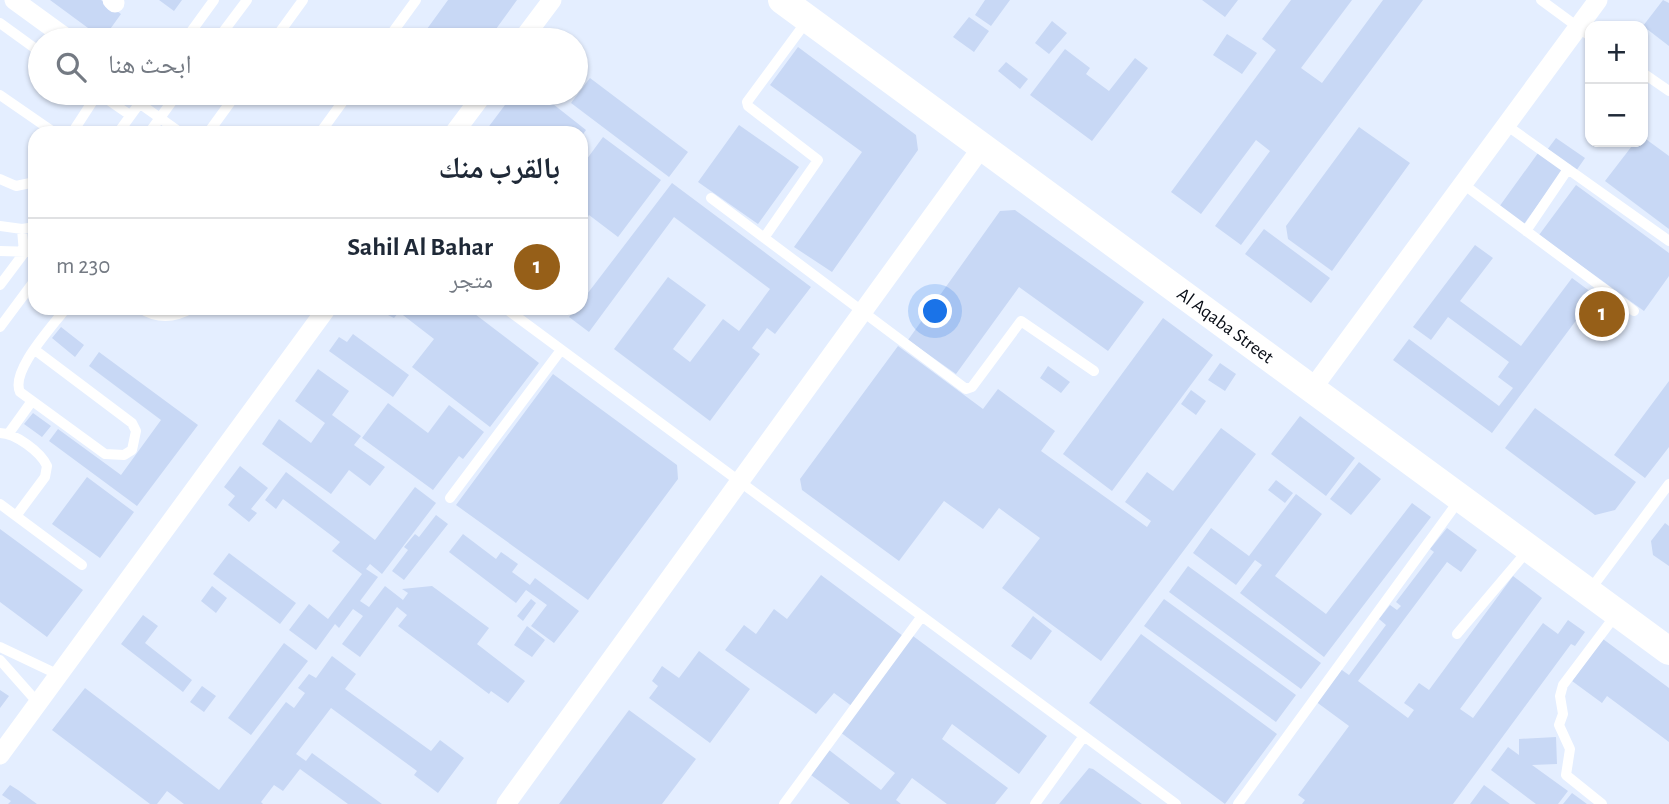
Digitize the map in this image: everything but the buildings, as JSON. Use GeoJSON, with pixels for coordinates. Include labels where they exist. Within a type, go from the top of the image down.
{"type":"FeatureCollection","features":[{"type":"Feature","properties":{"kind":"street"},"geometry":{"type":"LineString","coordinates":[[14,0],[52,28]]}},
{"type":"Feature","properties":{"kind":"street"},"geometry":{"type":"LineString","coordinates":[[531,28],[552,0]]}},
{"type":"Feature","properties":{"kind":"street","name":"Al Aqaba Street"},"geometry":{"type":"LineString","coordinates":[[782,0],[1669,651]]}},
{"type":"Feature","properties":{"kind":"street"},"geometry":{"type":"LineString","coordinates":[[1312,389],[1506,125],[1584,32],[1598,0]]}},
{"type":"Feature","properties":{"kind":"street"},"geometry":{"type":"LineString","coordinates":[[459,126],[475,105]]}},
{"type":"Feature","properties":{"kind":"street"},"geometry":{"type":"LineString","coordinates":[[506,804],[982,147]]}},
{"type":"Feature","properties":{"kind":"street"},"geometry":{"type":"LineString","coordinates":[[0,755],[322,315]]}},
{"type":"Feature","properties":{"kind":"lane"},"geometry":{"type":"LineString","coordinates":[[194,28],[214,0]]}},
{"type":"Feature","properties":{"kind":"lane"},"geometry":{"type":"LineString","coordinates":[[226,28],[247,0]]}},
{"type":"Feature","properties":{"kind":"lane"},"geometry":{"type":"LineString","coordinates":[[283,28],[303,0]]}},
{"type":"Feature","properties":{"kind":"lane"},"geometry":{"type":"LineString","coordinates":[[396,28],[416,0]]}},
{"type":"Feature","properties":{"kind":"lane"},"geometry":{"type":"LineString","coordinates":[[1541,0],[1584,32]]}},
{"type":"Feature","properties":{"kind":"lane"},"geometry":{"type":"LineString","coordinates":[[764,238],[818,160],[749,107],[747,102],[808,19]]}},
{"type":"Feature","properties":{"kind":"lane"},"geometry":{"type":"LineString","coordinates":[[0,23],[28,43]]}},
{"type":"Feature","properties":{"kind":"lane"},"geometry":{"type":"LineString","coordinates":[[1648,76],[1669,91]]}},
{"type":"Feature","properties":{"kind":"lane"},"geometry":{"type":"LineString","coordinates":[[0,95],[45,126]]}},
{"type":"Feature","properties":{"kind":"lane"},"geometry":{"type":"LineString","coordinates":[[77,126],[90,105]]}},
{"type":"Feature","properties":{"kind":"lane"},"geometry":{"type":"LineString","coordinates":[[115,105],[130,115]]}},
{"type":"Feature","properties":{"kind":"lane"},"geometry":{"type":"LineString","coordinates":[[122,126],[138,105]]}},
{"type":"Feature","properties":{"kind":"lane"},"geometry":{"type":"LineString","coordinates":[[142,105],[171,126]]}},
{"type":"Feature","properties":{"kind":"lane"},"geometry":{"type":"LineString","coordinates":[[154,126],[169,105]]}},
{"type":"Feature","properties":{"kind":"lane"},"geometry":{"type":"LineString","coordinates":[[213,126],[228,105]]}},
{"type":"Feature","properties":{"kind":"lane"},"geometry":{"type":"LineString","coordinates":[[325,126],[340,105]]}},
{"type":"Feature","properties":{"kind":"lane"},"geometry":{"type":"LineString","coordinates":[[1506,125],[1669,241]]}},
{"type":"Feature","properties":{"kind":"lane"},"geometry":{"type":"LineString","coordinates":[[1526,231],[1568,169]]}},
{"type":"Feature","properties":{"kind":"lane"},"geometry":{"type":"LineString","coordinates":[[0,179],[16,186],[28,183]]}},
{"type":"Feature","properties":{"kind":"lane"},"geometry":{"type":"LineString","coordinates":[[1463,184],[1634,311]]}},
{"type":"Feature","properties":{"kind":"lane"},"geometry":{"type":"LineString","coordinates":[[711,198],[966,389],[972,387],[1021,321],[1094,371]]}},
{"type":"Feature","properties":{"kind":"lane"},"geometry":{"type":"LineString","coordinates":[[0,226],[28,228]]}},
{"type":"Feature","properties":{"kind":"lane"},"geometry":{"type":"LineString","coordinates":[[0,285],[24,253],[22,229]]}},
{"type":"Feature","properties":{"kind":"lane"},"geometry":{"type":"LineString","coordinates":[[0,251],[28,253]]}},
{"type":"Feature","properties":{"kind":"lane"},"geometry":{"type":"LineString","coordinates":[[0,327],[28,289]]}},
{"type":"Feature","properties":{"kind":"lane"},"geometry":{"type":"LineString","coordinates":[[35,350],[132,423],[136,441],[124,455],[106,454],[20,392],[17,378],[35,350],[61,315]]}},
{"type":"Feature","properties":{"kind":"lane"},"geometry":{"type":"LineString","coordinates":[[515,315],[1176,804]]}},
{"type":"Feature","properties":{"kind":"lane"},"geometry":{"type":"LineString","coordinates":[[450,498],[561,349]]}},
{"type":"Feature","properties":{"kind":"lane"},"geometry":{"type":"LineString","coordinates":[[16,516],[45,477],[47,466],[41,457],[4,433],[32,401]]}},
{"type":"Feature","properties":{"kind":"lane"},"geometry":{"type":"LineString","coordinates":[[1589,592],[1669,484]]}},
{"type":"Feature","properties":{"kind":"lane"},"geometry":{"type":"LineString","coordinates":[[1238,804],[1461,498]]}},
{"type":"Feature","properties":{"kind":"lane"},"geometry":{"type":"LineString","coordinates":[[0,504],[82,565]]}},
{"type":"Feature","properties":{"kind":"lane"},"geometry":{"type":"LineString","coordinates":[[1457,634],[1529,549]]}},
{"type":"Feature","properties":{"kind":"lane"},"geometry":{"type":"LineString","coordinates":[[1602,804],[1566,775],[1570,749],[1560,731],[1564,708],[1560,696],[1563,685],[1617,613]]}},
{"type":"Feature","properties":{"kind":"lane"},"geometry":{"type":"LineString","coordinates":[[784,804],[922,616]]}},
{"type":"Feature","properties":{"kind":"lane"},"geometry":{"type":"LineString","coordinates":[[0,646],[59,675]]}},
{"type":"Feature","properties":{"kind":"lane"},"geometry":{"type":"LineString","coordinates":[[0,660],[38,704]]}},
{"type":"Feature","properties":{"kind":"lane"},"geometry":{"type":"LineString","coordinates":[[1035,804],[1084,736]]}},
{"type":"Feature","properties":{"kind":"place","name":"Sahil Al Bahar"},"geometry":{"type":"Point","coordinates":[1602,314]}}]}
